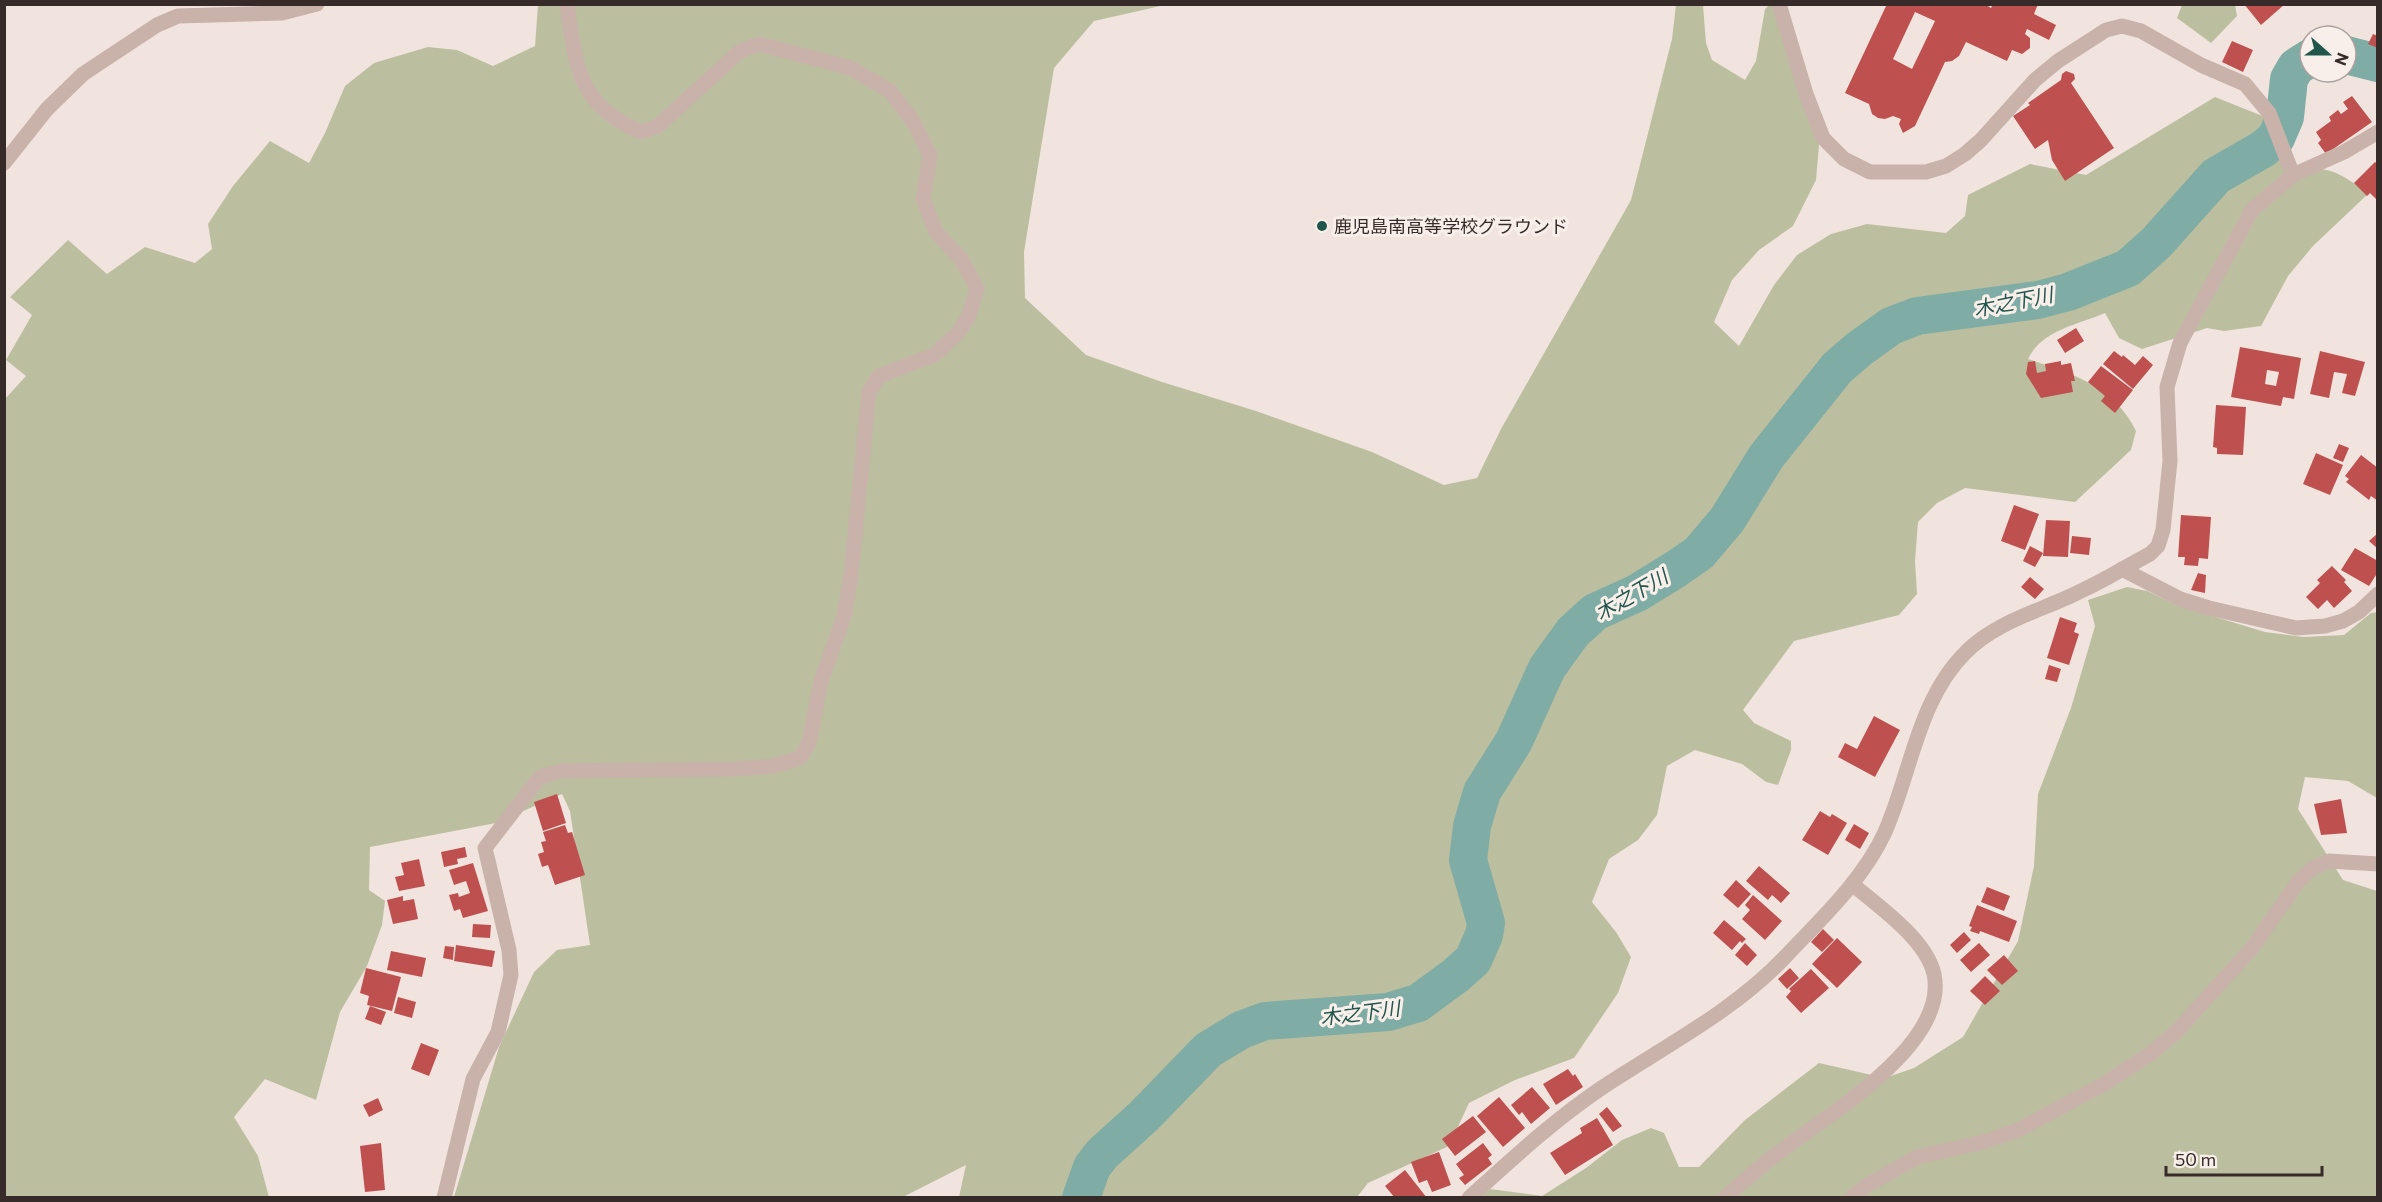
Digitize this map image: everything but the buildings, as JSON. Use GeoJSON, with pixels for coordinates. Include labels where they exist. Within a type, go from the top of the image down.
{"type":"FeatureCollection","features":[{"type":"Feature","properties":{"kind":"street"},"geometry":{"type":"LineString","coordinates":[[4,163],[47,109],[83,74],[157,25],[178,16],[282,13],[317,4]]}},
{"type":"Feature","properties":{"kind":"street"},"geometry":{"type":"LineString","coordinates":[[444,1197],[473,1079],[498,1032],[512,975],[485,848],[540,777],[561,771],[764,766],[800,758],[809,743],[821,681],[844,616],[851,575],[868,392],[879,376],[934,355],[957,334],[969,316],[977,288],[961,260],[936,232],[923,199],[930,155],[913,121],[890,91],[851,68],[759,44],[740,51],[658,126],[641,132],[610,116],[588,92],[575,63],[567,4]]}},
{"type":"Feature","properties":{"kind":"street"},"geometry":{"type":"LineString","coordinates":[[1779,4],[1806,94],[1823,138],[1844,159],[1869,172],[1926,172],[1946,166],[1981,140],[2035,80],[2058,61],[2106,30],[2122,26],[2141,31],[2201,65],[2245,84],[2269,113],[2291,171]]}},
{"type":"Feature","properties":{"kind":"street"},"geometry":{"type":"LineString","coordinates":[[1469,1197],[1556,1121],[1598,1090],[1748,993],[1784,958],[1852,884],[1874,854],[1886,830],[1921,729],[1946,674],[1967,650],[1993,632],[2081,591],[2150,554],[2158,546],[2163,530],[2170,461],[2167,387],[2180,343],[2252,210],[2291,171],[2344,152],[2378,132]]}},
{"type":"Feature","properties":{"kind":"street"},"geometry":{"type":"LineString","coordinates":[[2122,569],[2180,599],[2296,628],[2325,626],[2343,621],[2359,612],[2378,594]]}},
{"type":"Feature","properties":{"kind":"street"},"geometry":{"type":"LineString","coordinates":[[1851,1197],[1917,1157],[1983,1142],[2018,1130],[2104,1084],[2150,1054],[2177,1031],[2252,948],[2298,882],[2313,868],[2329,861],[2378,864]]}},
{"type":"Feature","properties":{"kind":"street"},"geometry":{"type":"LineString","coordinates":[[1725,1197],[1777,1154],[1876,1080],[1909,1048],[1928,1019],[1936,997],[1934,972],[1923,950],[1900,925],[1852,884]]}},
{"type":"Feature","properties":{"kind":"green space"},"geometry":{"type":"Polygon","coordinates":[[[538,5],[1165,5],[1094,21],[1054,68],[1024,252],[1025,298],[1086,355],[1372,452],[1444,485],[1477,478],[1501,429],[1631,200],[1672,39],[1676,5],[1703,5],[1706,43],[1712,60],[1745,80],[1756,61],[1765,9],[1773,5],[1819,145],[1816,180],[1793,226],[1759,250],[1732,280],[1714,322],[1739,346],[1774,285],[1797,255],[1831,234],[1867,224],[1946,233],[1965,216],[1968,195],[2030,164],[2086,175],[2215,97],[2270,119],[2289,170],[2324,169],[2332,171],[2369,193],[2313,246],[2288,276],[2261,326],[2224,331],[2207,328],[2142,349],[2119,338],[2105,313],[2061,330],[2042,341],[2028,359],[2061,370],[2104,392],[2127,416],[2136,431],[2131,450],[2075,502],[1965,488],[1937,503],[1918,522],[1915,561],[1917,594],[1899,615],[1794,641],[1743,710],[1754,723],[1791,741],[1791,750],[1778,785],[1766,782],[1742,764],[1695,750],[1667,766],[1657,815],[1638,840],[1609,859],[1592,902],[1616,932],[1631,957],[1618,993],[1574,1058],[1515,1080],[1469,1103],[1449,1146],[1368,1183],[1357,1197],[959,1197],[966,1165],[903,1197],[454,1197],[499,1047],[534,972],[557,950],[590,945],[570,811],[562,794],[496,823],[370,847],[369,890],[385,901],[382,925],[367,966],[340,1012],[316,1100],[265,1079],[234,1117],[258,1156],[269,1197],[5,1197],[4,400],[26,376],[6,360],[32,315],[10,297],[68,240],[107,274],[145,247],[195,263],[212,249],[208,224],[233,186],[270,141],[309,163],[345,86],[374,63],[428,47],[457,50],[493,66],[535,46],[538,5]]]}},
{"type":"Feature","properties":{"kind":"green space"},"geometry":{"type":"Polygon","coordinates":[[[2182,5],[2235,5],[2237,16],[2211,43],[2177,18],[2182,5]]]}},
{"type":"Feature","properties":{"kind":"green space"},"geometry":{"type":"Polygon","coordinates":[[[2127,587],[2147,591],[2176,605],[2265,632],[2303,637],[2344,635],[2371,613],[2377,612],[2377,798],[2348,781],[2305,777],[2298,809],[2343,880],[2377,891],[2377,1197],[1480,1198],[1490,1189],[1542,1196],[1586,1168],[1622,1140],[1651,1128],[1664,1133],[1679,1167],[1699,1167],[1745,1120],[1819,1063],[1885,1078],[1914,1068],[1963,1037],[2018,941],[2034,866],[2038,794],[2071,708],[2095,626],[2088,600],[2127,587]]]}},
{"type":"Feature","properties":{"kind":"waterway","name":"木之下川"},"geometry":{"type":"LineString","coordinates":[[2358,58],[2378,63]]}},
{"type":"Feature","properties":{"kind":"waterway","name":"木之下川"},"geometry":{"type":"LineString","coordinates":[[1081,1198],[1092,1167],[1102,1154],[1144,1116],[1208,1050],[1241,1030],[1265,1021],[1388,1012],[1418,1003],[1473,960],[1484,935],[1486,923],[1468,860],[1472,826],[1482,792],[1514,741],[1547,668],[1573,632],[1595,612],[1637,593],[1699,553],[1727,520],[1766,457],[1837,368],[1891,326],[1917,316],[2038,300],[2068,292],[2128,268],[2156,243],[2216,176],[2263,149],[2276,138],[2285,117],[2289,79],[2298,66]]}},
{"type":"Feature","properties":{"kind":"place","name":"鹿児島南高等学校グラウンド"},"geometry":{"type":"Point","coordinates":[1322,226]}}]}
